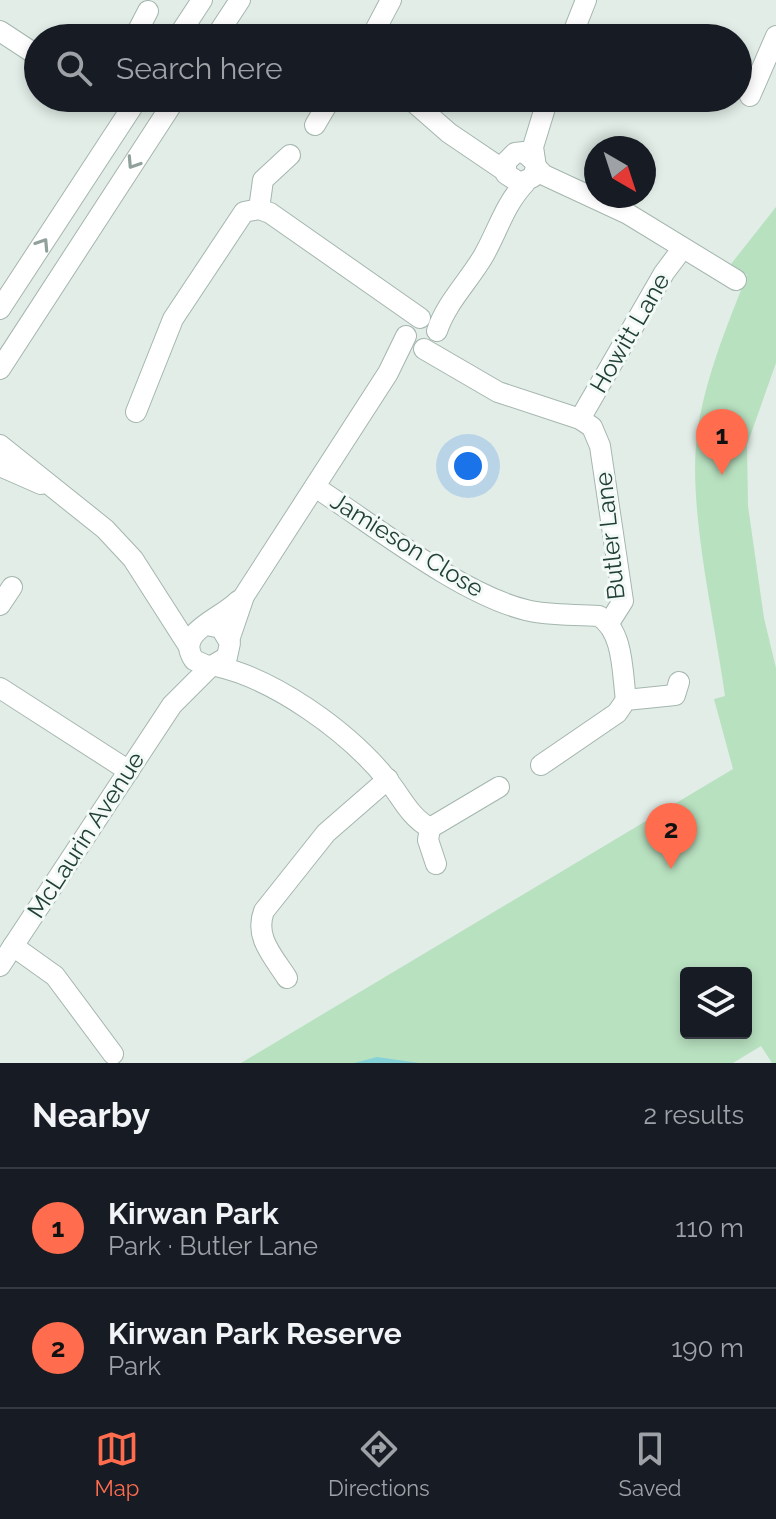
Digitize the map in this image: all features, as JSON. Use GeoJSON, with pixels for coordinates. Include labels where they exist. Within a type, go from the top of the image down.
{"type":"FeatureCollection","features":[{"type":"Feature","properties":{"kind":"street"},"geometry":{"type":"LineString","coordinates":[[186,24],[202,0]]}},
{"type":"Feature","properties":{"kind":"street"},"geometry":{"type":"LineString","coordinates":[[224,24],[240,0]]}},
{"type":"Feature","properties":{"kind":"street"},"geometry":{"type":"LineString","coordinates":[[378,24],[391,0]]}},
{"type":"Feature","properties":{"kind":"street"},"geometry":{"type":"LineString","coordinates":[[577,24],[586,0]]}},
{"type":"Feature","properties":{"kind":"street"},"geometry":{"type":"LineString","coordinates":[[141,24],[148,11]]}},
{"type":"Feature","properties":{"kind":"street"},"geometry":{"type":"LineString","coordinates":[[0,31],[24,47]]}},
{"type":"Feature","properties":{"kind":"street"},"geometry":{"type":"LineString","coordinates":[[752,91],[776,36]]}},
{"type":"Feature","properties":{"kind":"street"},"geometry":{"type":"LineString","coordinates":[[0,309],[129,112]]}},
{"type":"Feature","properties":{"kind":"street"},"geometry":{"type":"LineString","coordinates":[[0,369],[167,112]]}},
{"type":"Feature","properties":{"kind":"street"},"geometry":{"type":"LineString","coordinates":[[315,125],[323,112]]}},
{"type":"Feature","properties":{"kind":"street"},"geometry":{"type":"LineString","coordinates":[[425,112],[449,133],[474,147],[628,214],[736,280]]}},
{"type":"Feature","properties":{"kind":"street"},"geometry":{"type":"LineString","coordinates":[[213,666],[227,657],[244,596],[388,373],[457,294],[484,255],[520,168],[533,147],[543,112]]}},
{"type":"Feature","properties":{"kind":"street"},"geometry":{"type":"LineString","coordinates":[[259,209],[263,180],[290,155]]}},
{"type":"Feature","properties":{"kind":"street"},"geometry":{"type":"LineString","coordinates":[[136,412],[173,319],[235,222],[244,212],[259,209],[350,267],[462,369],[498,392],[580,419]]}},
{"type":"Feature","properties":{"kind":"street","name":"Howitt Lane"},"geometry":{"type":"LineString","coordinates":[[580,419],[664,273],[682,249]]}},
{"type":"Feature","properties":{"kind":"street","name":"Butler Lane"},"geometry":{"type":"LineString","coordinates":[[580,419],[592,427],[600,446],[623,601],[609,623]]}},
{"type":"Feature","properties":{"kind":"street"},"geometry":{"type":"LineString","coordinates":[[0,445],[105,529],[133,559],[194,660],[267,684]]}},
{"type":"Feature","properties":{"kind":"street"},"geometry":{"type":"LineString","coordinates":[[0,466],[49,487]]}},
{"type":"Feature","properties":{"kind":"street","name":"Jamieson Close"},"geometry":{"type":"LineString","coordinates":[[315,487],[468,586],[497,601],[528,611],[599,616],[609,623]]}},
{"type":"Feature","properties":{"kind":"street"},"geometry":{"type":"LineString","coordinates":[[0,605],[12,587]]}},
{"type":"Feature","properties":{"kind":"street"},"geometry":{"type":"LineString","coordinates":[[155,591],[177,613],[221,628],[267,684],[360,749],[388,779],[409,812],[430,828]]}},
{"type":"Feature","properties":{"kind":"street"},"geometry":{"type":"LineString","coordinates":[[188,647],[193,633],[244,596]]}},
{"type":"Feature","properties":{"kind":"street"},"geometry":{"type":"LineString","coordinates":[[541,765],[617,713],[626,700],[616,633],[609,623]]}},
{"type":"Feature","properties":{"kind":"street","name":"McLaurin Avenue"},"geometry":{"type":"LineString","coordinates":[[172,705],[186,668],[188,647]]}},
{"type":"Feature","properties":{"kind":"street","name":"McLaurin Avenue"},"geometry":{"type":"LineString","coordinates":[[0,966],[172,705],[198,675],[213,666]]}},
{"type":"Feature","properties":{"kind":"street"},"geometry":{"type":"LineString","coordinates":[[626,700],[675,695],[679,682]]}},
{"type":"Feature","properties":{"kind":"street"},"geometry":{"type":"LineString","coordinates":[[0,688],[129,771]]}},
{"type":"Feature","properties":{"kind":"street"},"geometry":{"type":"LineString","coordinates":[[287,978],[262,939],[259,924],[264,911],[326,833],[388,779]]}},
{"type":"Feature","properties":{"kind":"street"},"geometry":{"type":"LineString","coordinates":[[436,864],[428,840],[430,828],[499,787]]}},
{"type":"Feature","properties":{"kind":"street"},"geometry":{"type":"LineString","coordinates":[[13,946],[55,976],[113,1054]]}},
{"type":"Feature","properties":{"kind":"green space"},"geometry":{"type":"Polygon","coordinates":[[[776,207],[776,363],[747,445],[748,506],[764,618],[776,668],[776,1063],[772,1063],[761,1046],[733,1063],[241,1063],[733,769],[714,699],[725,696],[704,570],[695,474],[703,402],[747,275],[731,264],[776,207]]]}},
{"type":"Feature","properties":{"kind":"water"},"geometry":{"type":"Polygon","coordinates":[[[377,1057],[419,1063],[354,1063],[377,1057]]]}},
{"type":"Feature","properties":{"kind":"place","name":"Kirwan Park"},"geometry":{"type":"Point","coordinates":[722,475]}},
{"type":"Feature","properties":{"kind":"place","name":"Kirwan Park Reserve"},"geometry":{"type":"Point","coordinates":[671,869]}}]}
